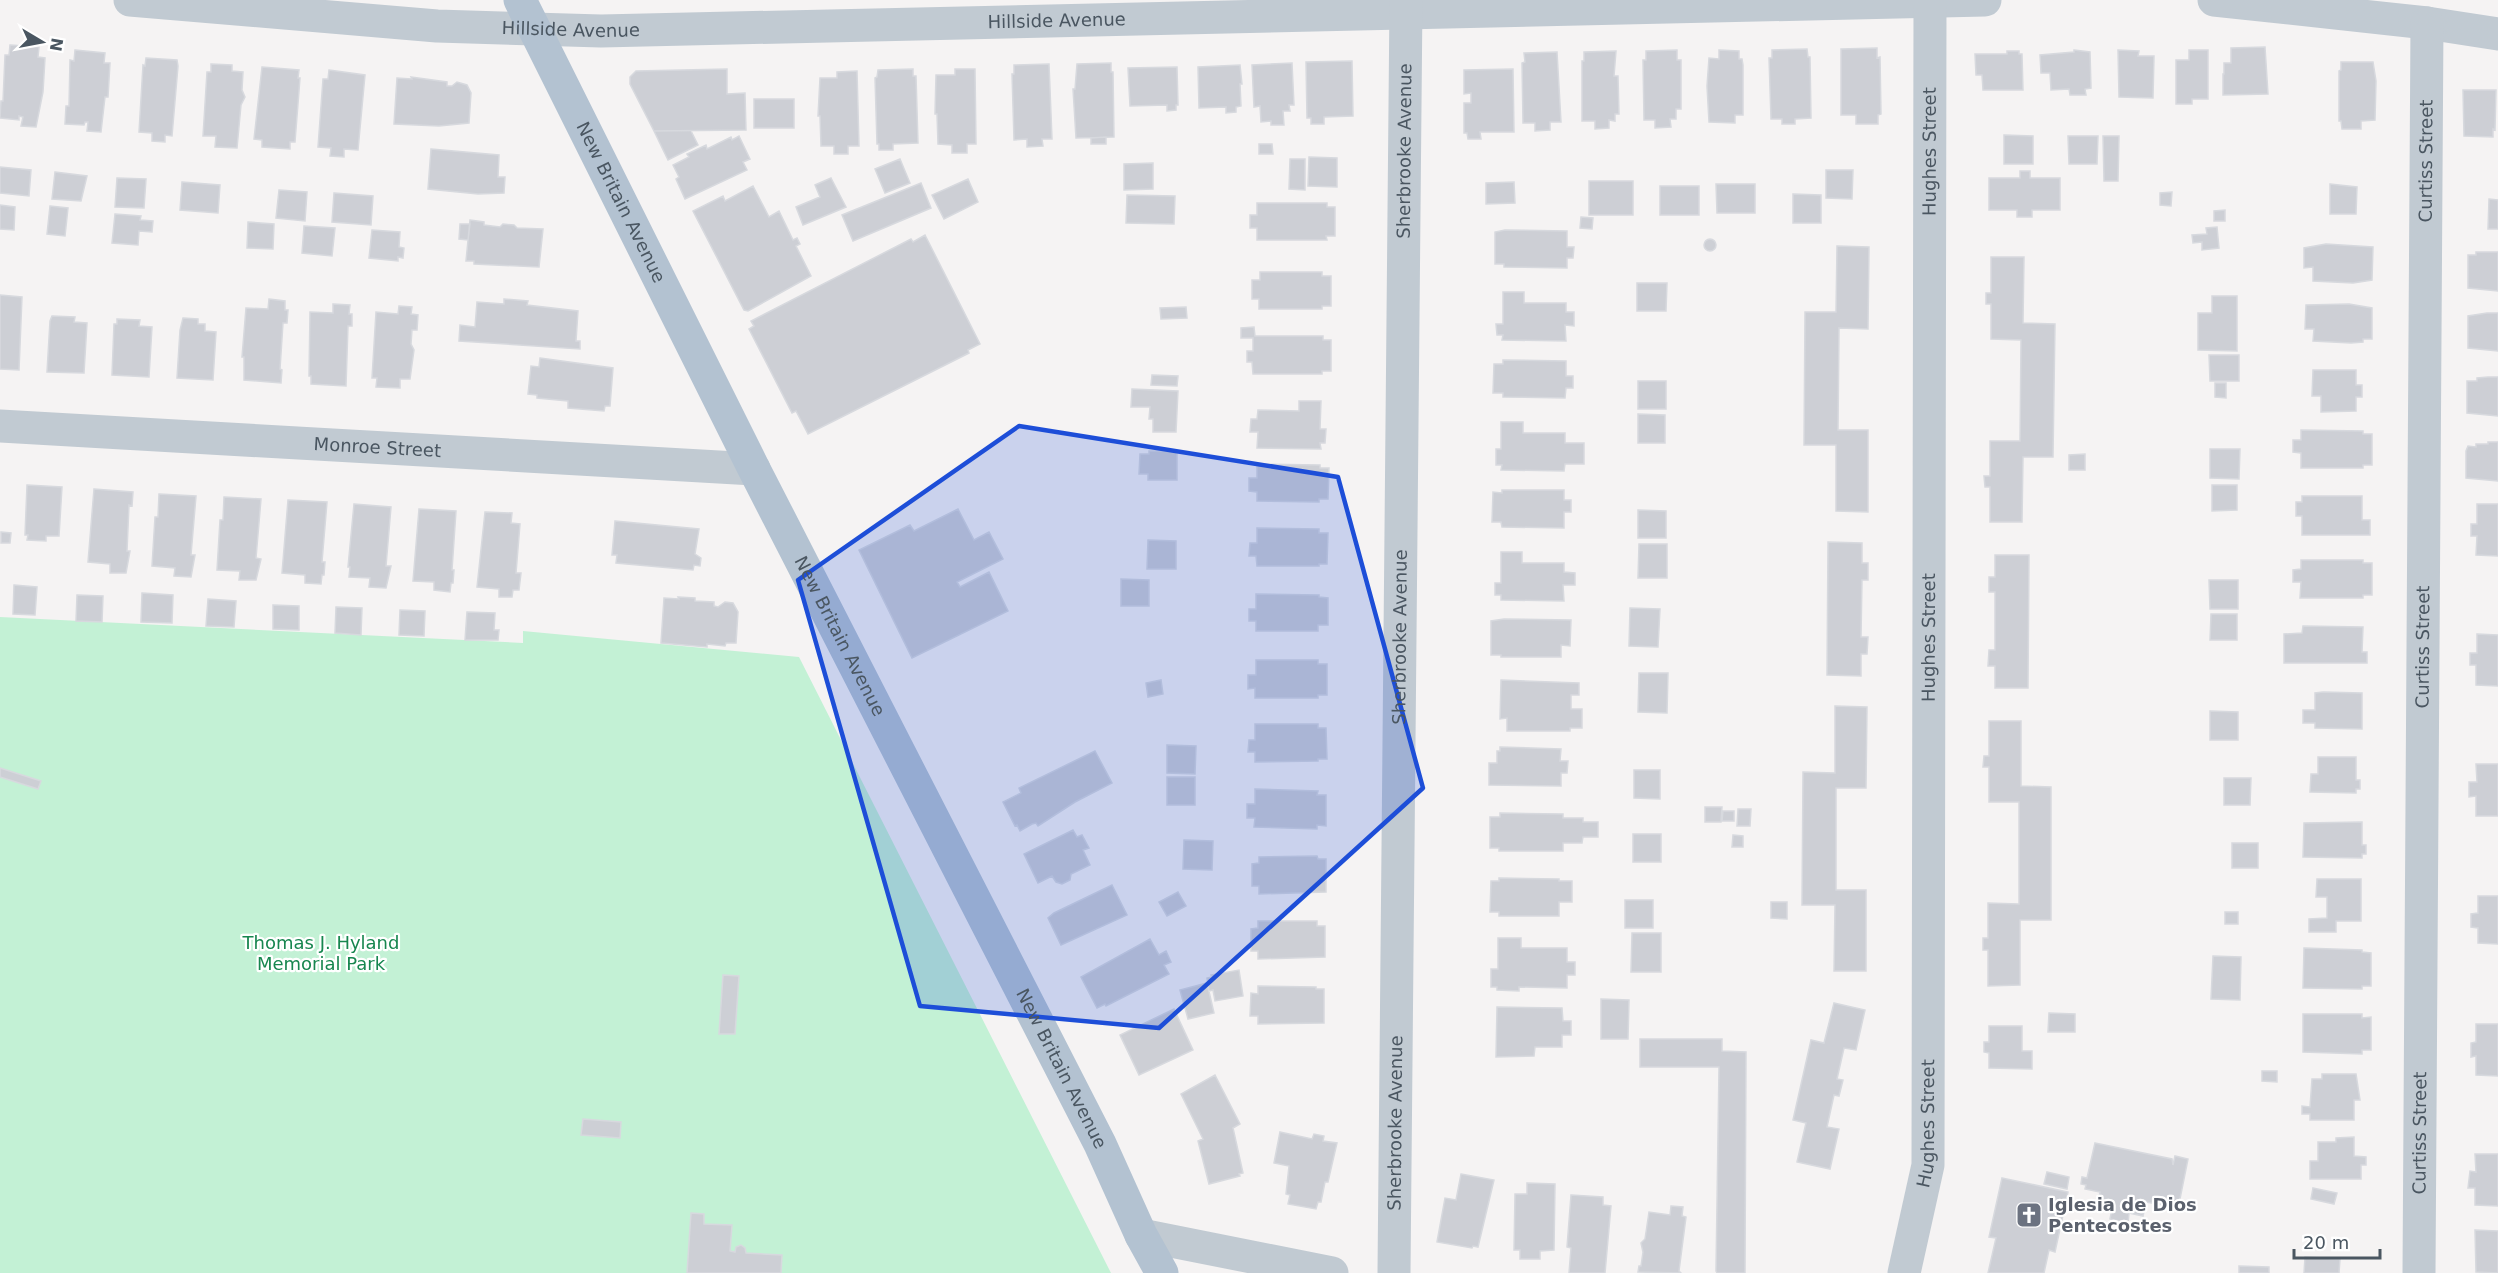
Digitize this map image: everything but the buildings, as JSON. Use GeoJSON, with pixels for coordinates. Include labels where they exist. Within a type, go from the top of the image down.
{"type":"FeatureCollection","features":[{"type":"Feature","properties":{"kind":"main road","name":"New Britain Avenue"},"geometry":{"type":"LineString","coordinates":[[520,0],[754,469],[1100,1144],[1141,1234],[1162,1273]]}},
{"type":"Feature","properties":{"kind":"street","name":"Hillside Avenue"},"geometry":{"type":"LineString","coordinates":[[130,0],[437,26],[601,31],[1406,7],[1985,0]]}},
{"type":"Feature","properties":{"kind":"street"},"geometry":{"type":"LineString","coordinates":[[2214,0],[2427,23],[2498,34]]}},
{"type":"Feature","properties":{"kind":"street","name":"Hughes Street"},"geometry":{"type":"LineString","coordinates":[[1904,1273],[1928,1165],[1930,2]]}},
{"type":"Feature","properties":{"kind":"street","name":"Sherbrooke Avenue"},"geometry":{"type":"LineString","coordinates":[[1394,1273],[1406,7]]}},
{"type":"Feature","properties":{"kind":"street","name":"Curtiss Street"},"geometry":{"type":"LineString","coordinates":[[2419,1273],[2427,23]]}},
{"type":"Feature","properties":{"kind":"street","name":"Monroe Street"},"geometry":{"type":"LineString","coordinates":[[0,426],[754,469]]}},
{"type":"Feature","properties":{"kind":"street"},"geometry":{"type":"LineString","coordinates":[[1141,1234],[1332,1273]]}},
{"type":"Feature","properties":{"kind":"highlighted area"},"geometry":{"type":"Polygon","coordinates":[[[1019,426],[1338,477],[1423,788],[1159,1028],[920,1006],[798,580],[1019,426]]]}},
{"type":"Feature","properties":{"kind":"green space","name":"Thomas J. Hyland Memorial Park"},"geometry":{"type":"Polygon","coordinates":[[[0,617],[523,643],[523,631],[799,657],[1111,1273],[0,1273],[0,617]]]}},
{"type":"Feature","properties":{"kind":"place","name":"Iglesia de Dios Pentecostes"},"geometry":{"type":"Point","coordinates":[2029,1215]}}]}
